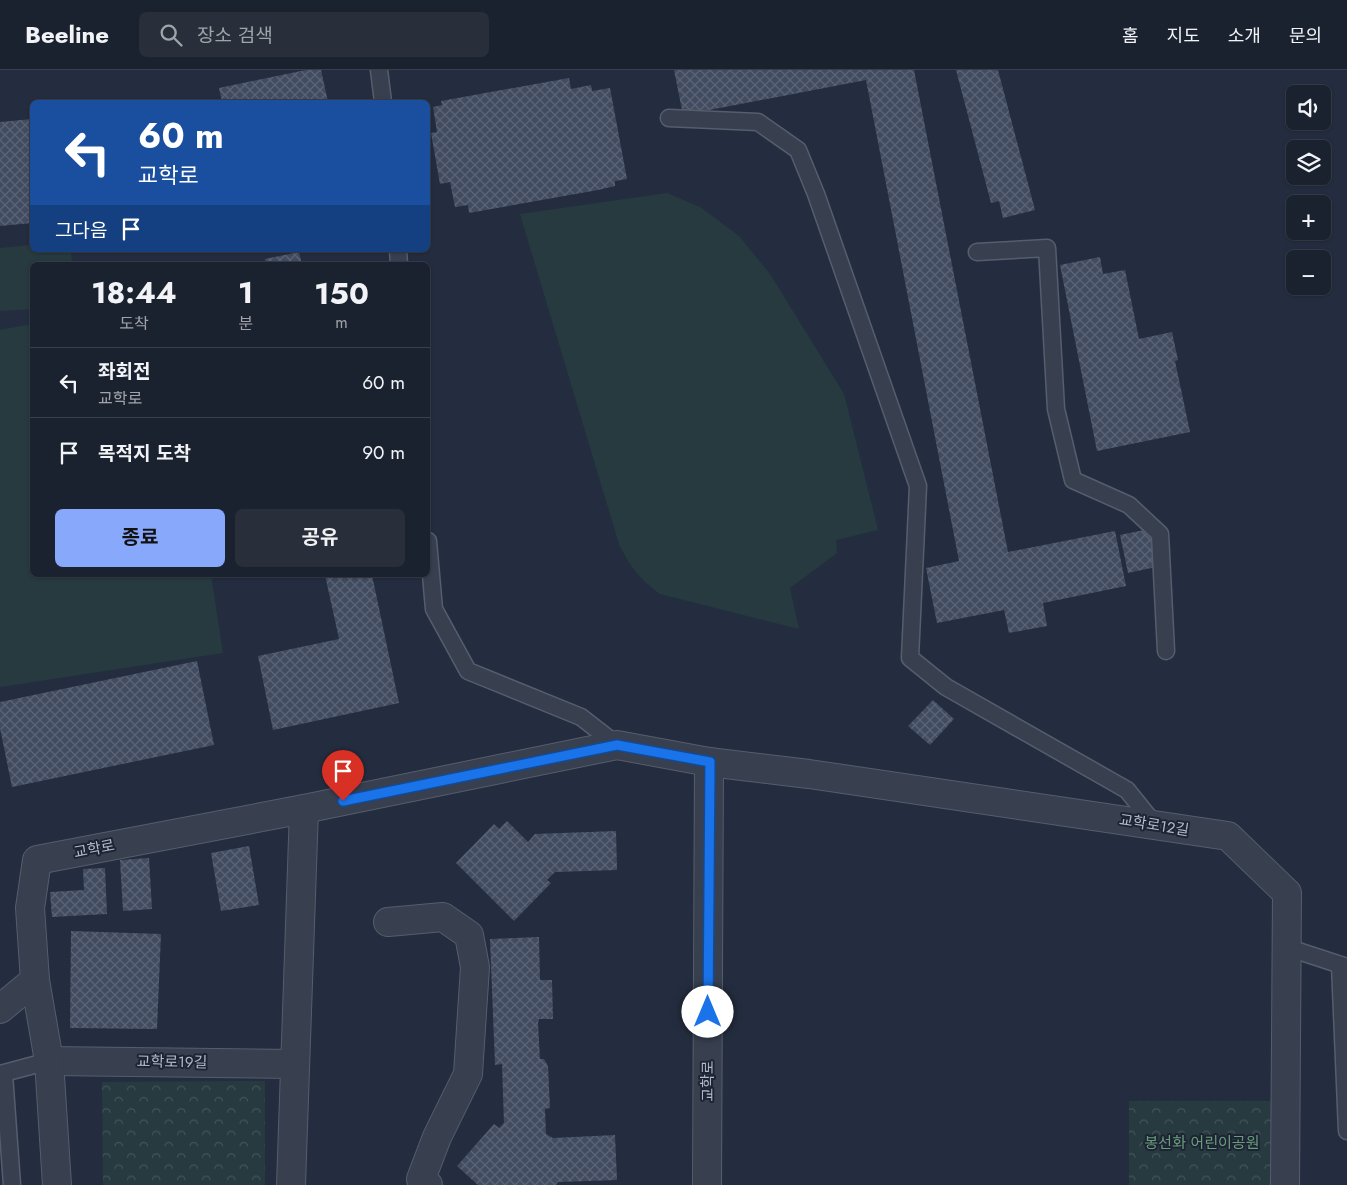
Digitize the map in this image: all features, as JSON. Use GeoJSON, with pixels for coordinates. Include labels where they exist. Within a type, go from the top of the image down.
{"type":"FeatureCollection","features":[{"type":"Feature","properties":{"kind":"street","name":"교학로"},"geometry":{"type":"LineString","coordinates":[[35,980],[30,908],[37,860],[304,809],[617,745],[710,762],[707,1185]]}},
{"type":"Feature","properties":{"kind":"street","name":"교학로12길"},"geometry":{"type":"LineString","coordinates":[[710,762],[809,774],[1228,836],[1287,893],[1285,1185]]}},
{"type":"Feature","properties":{"kind":"street"},"geometry":{"type":"LineString","coordinates":[[291,1185],[304,809]]}},
{"type":"Feature","properties":{"kind":"street"},"geometry":{"type":"LineString","coordinates":[[388,922],[443,917],[469,935],[475,967],[468,1074],[436,1137],[420,1179],[428,1185]]}},
{"type":"Feature","properties":{"kind":"street"},"geometry":{"type":"LineString","coordinates":[[0,988],[35,980]]}},
{"type":"Feature","properties":{"kind":"street"},"geometry":{"type":"LineString","coordinates":[[0,1008],[35,980]]}},
{"type":"Feature","properties":{"kind":"street"},"geometry":{"type":"LineString","coordinates":[[35,980],[50,1061],[56,1185]]}},
{"type":"Feature","properties":{"kind":"street","name":"교학로19길"},"geometry":{"type":"LineString","coordinates":[[50,1061],[294,1064]]}},
{"type":"Feature","properties":{"kind":"lane"},"geometry":{"type":"LineString","coordinates":[[380,70],[383,100]]}},
{"type":"Feature","properties":{"kind":"lane"},"geometry":{"type":"LineString","coordinates":[[669,118],[758,122],[798,150],[816,194],[918,486],[910,658],[946,686],[1127,790],[1156,826]]}},
{"type":"Feature","properties":{"kind":"lane"},"geometry":{"type":"LineString","coordinates":[[977,252],[1046,248],[1056,409],[1073,480],[1129,506],[1160,534],[1166,652]]}},
{"type":"Feature","properties":{"kind":"lane"},"geometry":{"type":"LineString","coordinates":[[430,563],[434,609],[468,671],[581,717],[617,745]]}},
{"type":"Feature","properties":{"kind":"lane"},"geometry":{"type":"LineString","coordinates":[[1286,947],[1344,966],[1347,1130]]}},
{"type":"Feature","properties":{"kind":"lane"},"geometry":{"type":"LineString","coordinates":[[12,1185],[2,1074],[50,1061]]}},
{"type":"Feature","properties":{"kind":"green space"},"geometry":{"type":"Polygon","coordinates":[[[667,193],[700,207],[739,236],[770,274],[844,394],[878,530],[836,540],[837,553],[790,588],[799,629],[660,594],[641,578],[627,559],[619,544],[520,214],[667,193]]]}},
{"type":"Feature","properties":{"kind":"green space"},"geometry":{"type":"Polygon","coordinates":[[[30,245],[30,252],[71,252],[72,262],[30,262],[30,309],[0,311],[0,248],[30,245]]]}},
{"type":"Feature","properties":{"kind":"green space"},"geometry":{"type":"Polygon","coordinates":[[[30,324],[30,577],[211,577],[223,653],[0,687],[0,330],[30,324]]]}},
{"type":"Feature","properties":{"kind":"green space"},"geometry":{"type":"Polygon","coordinates":[[[265,1081],[265,1185],[103,1185],[102,1082],[265,1081]]]}},
{"type":"Feature","properties":{"kind":"green space","name":"봉선화 어린이공원"},"geometry":{"type":"Polygon","coordinates":[[[1129,1101],[1276,1101],[1275,1185],[1129,1185],[1129,1101]]]}},
{"type":"Feature","properties":{"kind":"building"},"geometry":{"type":"Polygon","coordinates":[[[306,70],[321,70],[328,100],[222,100],[219,88],[306,70]]]}},
{"type":"Feature","properties":{"kind":"building"},"geometry":{"type":"Polygon","coordinates":[[[674,70],[914,70],[1008,552],[1115,531],[1126,586],[1043,603],[1047,626],[1009,633],[1004,610],[937,623],[926,568],[959,561],[866,80],[683,115],[674,70]]]}},
{"type":"Feature","properties":{"kind":"building"},"geometry":{"type":"Polygon","coordinates":[[[956,70],[998,70],[1035,210],[1003,218],[999,201],[991,203],[956,70]]]}},
{"type":"Feature","properties":{"kind":"building"},"geometry":{"type":"Polygon","coordinates":[[[569,78],[571,89],[591,85],[592,91],[610,88],[627,179],[615,181],[615,186],[598,190],[469,213],[468,205],[455,207],[450,182],[440,184],[431,133],[437,132],[433,107],[442,105],[441,101],[569,78]]]}},
{"type":"Feature","properties":{"kind":"building"},"geometry":{"type":"Polygon","coordinates":[[[30,119],[30,223],[0,226],[0,122],[30,119]]]}},
{"type":"Feature","properties":{"kind":"building"},"geometry":{"type":"Polygon","coordinates":[[[299,252],[301,262],[266,262],[265,259],[299,252]]]}},
{"type":"Feature","properties":{"kind":"building"},"geometry":{"type":"Polygon","coordinates":[[[1100,257],[1103,274],[1125,270],[1139,339],[1172,332],[1178,360],[1175,361],[1190,432],[1097,451],[1060,265],[1100,257]]]}},
{"type":"Feature","properties":{"kind":"building"},"geometry":{"type":"Polygon","coordinates":[[[1149,529],[1156,567],[1128,573],[1120,535],[1149,529]]]}},
{"type":"Feature","properties":{"kind":"building"},"geometry":{"type":"Polygon","coordinates":[[[325,577],[372,577],[399,703],[273,730],[258,656],[339,639],[325,577]]]}},
{"type":"Feature","properties":{"kind":"building"},"geometry":{"type":"Polygon","coordinates":[[[197,661],[214,745],[12,787],[0,728],[0,702],[197,661]]]}},
{"type":"Feature","properties":{"kind":"building"},"geometry":{"type":"Polygon","coordinates":[[[933,700],[954,719],[930,745],[908,726],[933,700]]]}},
{"type":"Feature","properties":{"kind":"building"},"geometry":{"type":"Polygon","coordinates":[[[507,821],[528,842],[535,834],[616,831],[617,870],[555,872],[547,880],[551,883],[514,921],[456,863],[494,824],[499,829],[507,821]]]}},
{"type":"Feature","properties":{"kind":"building"},"geometry":{"type":"Polygon","coordinates":[[[249,846],[259,905],[221,911],[211,853],[249,846]]]}},
{"type":"Feature","properties":{"kind":"building"},"geometry":{"type":"Polygon","coordinates":[[[149,858],[152,909],[123,911],[120,860],[149,858]]]}},
{"type":"Feature","properties":{"kind":"building"},"geometry":{"type":"Polygon","coordinates":[[[105,868],[107,914],[52,917],[50,892],[84,890],[83,869],[105,868]]]}},
{"type":"Feature","properties":{"kind":"building"},"geometry":{"type":"Polygon","coordinates":[[[71,931],[161,934],[157,1029],[70,1028],[71,931]]]}},
{"type":"Feature","properties":{"kind":"building"},"geometry":{"type":"Polygon","coordinates":[[[539,937],[540,980],[552,980],[553,1019],[539,1019],[538,1023],[540,1059],[544,1059],[548,1066],[550,1108],[545,1109],[546,1134],[553,1138],[615,1135],[617,1180],[558,1182],[556,1185],[478,1185],[457,1166],[494,1124],[499,1128],[504,1123],[502,1064],[495,1065],[490,939],[539,937]]]}},
{"type":"Feature","properties":{"kind":"route"},"geometry":{"type":"LineString","coordinates":[[343,801],[617,745],[710,762],[708,1012]]}}]}
